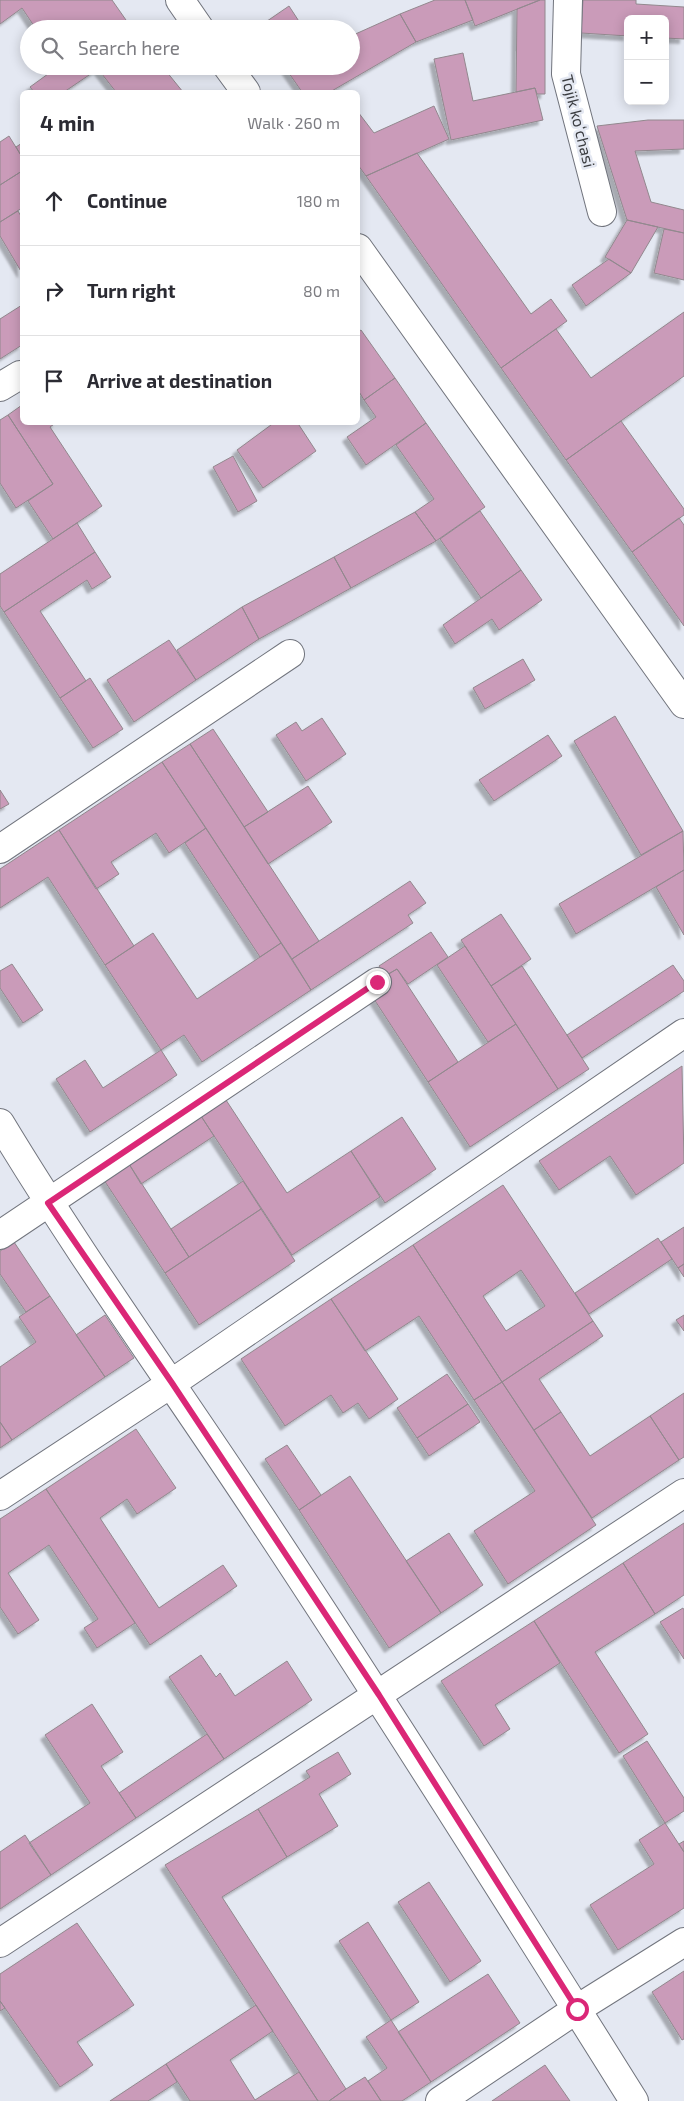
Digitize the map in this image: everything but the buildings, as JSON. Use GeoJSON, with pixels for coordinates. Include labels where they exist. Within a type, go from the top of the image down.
{"type":"FeatureCollection","features":[{"type":"Feature","properties":{"kind":"street"},"geometry":{"type":"LineString","coordinates":[[180,0],[194,20]]}},
{"type":"Feature","properties":{"kind":"street","name":"Tojik koʻchasi"},"geometry":{"type":"LineString","coordinates":[[568,0],[566,74],[602,212]]}},
{"type":"Feature","properties":{"kind":"street"},"geometry":{"type":"LineString","coordinates":[[234,75],[245,90]]}},
{"type":"Feature","properties":{"kind":"street"},"geometry":{"type":"LineString","coordinates":[[360,251],[684,704]]}},
{"type":"Feature","properties":{"kind":"street"},"geometry":{"type":"LineString","coordinates":[[0,849],[290,654]]}},
{"type":"Feature","properties":{"kind":"street"},"geometry":{"type":"LineString","coordinates":[[0,1235],[377,982]]}},
{"type":"Feature","properties":{"kind":"street"},"geometry":{"type":"LineString","coordinates":[[0,1496],[172,1383],[684,1033]]}},
{"type":"Feature","properties":{"kind":"street"},"geometry":{"type":"LineString","coordinates":[[0,1123],[48,1203],[172,1383],[379,1695],[634,2101]]}},
{"type":"Feature","properties":{"kind":"street"},"geometry":{"type":"LineString","coordinates":[[0,1943],[684,1493]]}},
{"type":"Feature","properties":{"kind":"street"},"geometry":{"type":"LineString","coordinates":[[440,2101],[577,2009],[684,1942]]}},
{"type":"Feature","properties":{"kind":"route"},"geometry":{"type":"LineString","coordinates":[[377,982],[48,1203],[172,1383],[379,1695],[577,2009]]}}]}
